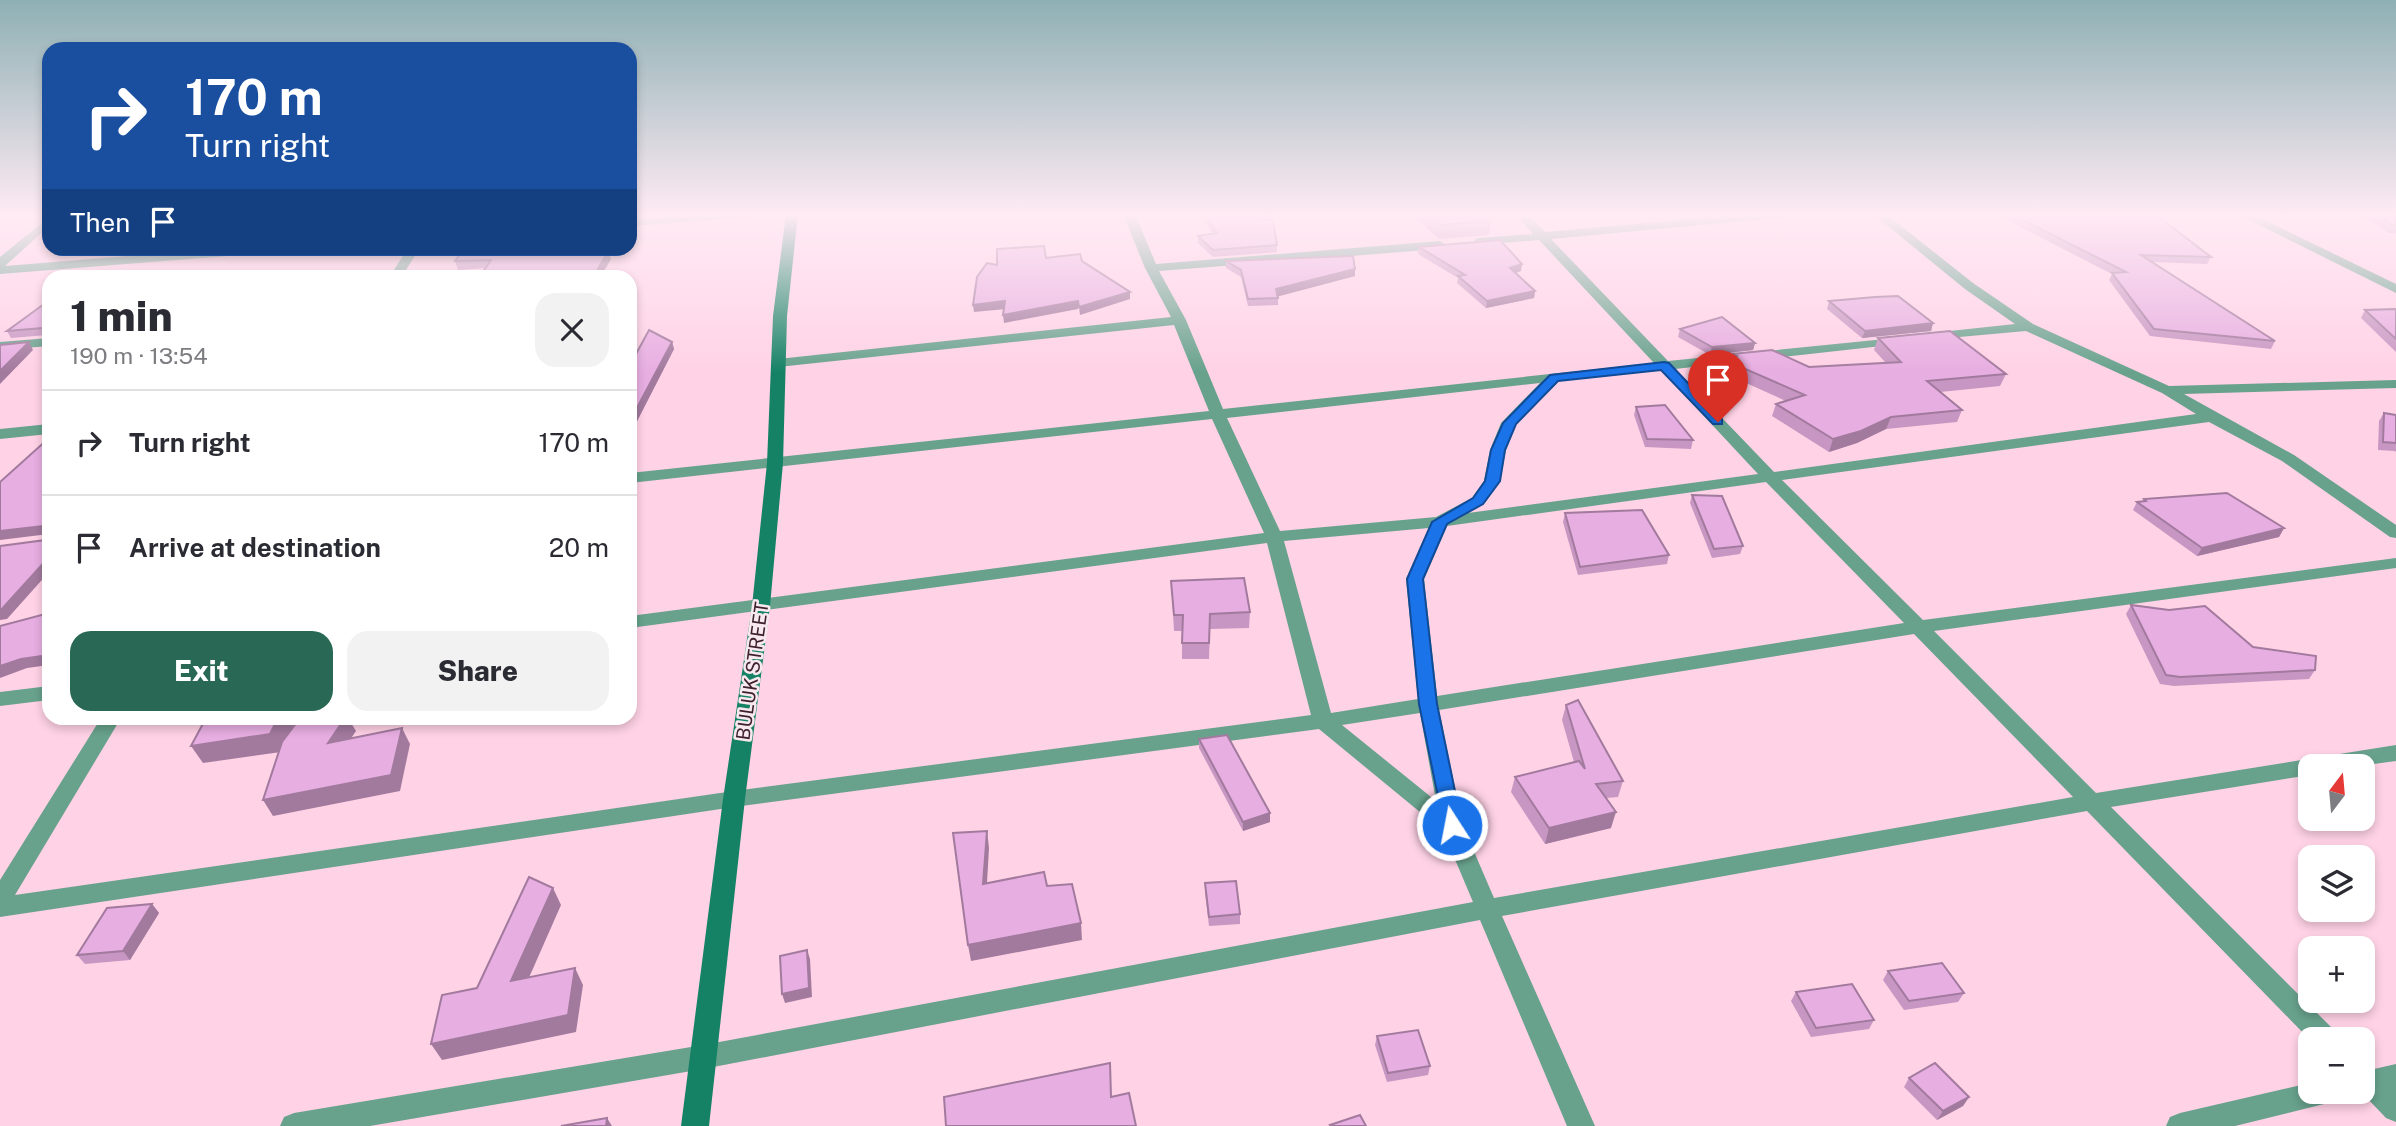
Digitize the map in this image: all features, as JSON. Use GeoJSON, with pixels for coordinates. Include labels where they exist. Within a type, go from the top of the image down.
{"type":"FeatureCollection","features":[{"type":"Feature","properties":{"kind":"street"},"geometry":{"type":"LineString","coordinates":[[0,270],[44,267]]}},
{"type":"Feature","properties":{"kind":"street","name":"BULUK STREET"},"geometry":{"type":"LineString","coordinates":[[695,1126],[734,799],[761,606],[775,463],[778,363],[787,267]]}},
{"type":"Feature","properties":{"kind":"street"},"geometry":{"type":"LineString","coordinates":[[1169,267],[1151,268],[1179,320],[1218,415],[1274,537],[1323,721],[1452,825]]}},
{"type":"Feature","properties":{"kind":"street"},"geometry":{"type":"LineString","coordinates":[[1571,267],[1771,478],[2314,1027]]}},
{"type":"Feature","properties":{"kind":"street"},"geometry":{"type":"LineString","coordinates":[[1945,267],[2028,327],[2167,390],[2210,417],[2288,458],[2396,533]]}},
{"type":"Feature","properties":{"kind":"street"},"geometry":{"type":"LineString","coordinates":[[2350,267],[2396,289]]}},
{"type":"Feature","properties":{"kind":"street"},"geometry":{"type":"LineString","coordinates":[[778,363],[1179,320]]}},
{"type":"Feature","properties":{"kind":"street"},"geometry":{"type":"LineString","coordinates":[[637,477],[2028,327]]}},
{"type":"Feature","properties":{"kind":"street"},"geometry":{"type":"LineString","coordinates":[[0,346],[42,343]]}},
{"type":"Feature","properties":{"kind":"street"},"geometry":{"type":"LineString","coordinates":[[1554,378],[1509,423],[1498,450],[1492,481],[1478,501],[1440,522],[1415,579],[1428,704],[1452,825],[1485,909],[1581,1126]]}},
{"type":"Feature","properties":{"kind":"street"},"geometry":{"type":"LineString","coordinates":[[2167,390],[2396,384]]}},
{"type":"Feature","properties":{"kind":"street"},"geometry":{"type":"LineString","coordinates":[[637,621],[1274,537],[1440,522],[2210,417]]}},
{"type":"Feature","properties":{"kind":"street"},"geometry":{"type":"LineString","coordinates":[[0,434],[42,430]]}},
{"type":"Feature","properties":{"kind":"street"},"geometry":{"type":"LineString","coordinates":[[0,907],[734,799],[1323,721],[1918,627],[2396,563]]}},
{"type":"Feature","properties":{"kind":"street"},"geometry":{"type":"LineString","coordinates":[[0,699],[42,693]]}},
{"type":"Feature","properties":{"kind":"street"},"geometry":{"type":"LineString","coordinates":[[0,900],[107,725]]}},
{"type":"Feature","properties":{"kind":"street"},"geometry":{"type":"LineString","coordinates":[[2375,756],[2396,753]]}},
{"type":"Feature","properties":{"kind":"street"},"geometry":{"type":"LineString","coordinates":[[293,1126],[703,1057],[1485,909],[2092,802],[2298,769]]}},
{"type":"Feature","properties":{"kind":"street"},"geometry":{"type":"LineString","coordinates":[[2375,1079],[2396,1076]]}},
{"type":"Feature","properties":{"kind":"street"},"geometry":{"type":"LineString","coordinates":[[2375,1089],[2396,1109]]}},
{"type":"Feature","properties":{"kind":"street"},"geometry":{"type":"LineString","coordinates":[[2180,1126],[2298,1099]]}},
{"type":"Feature","properties":{"kind":"building"},"geometry":{"type":"Polygon","coordinates":[[[486,267],[599,267],[597,270],[484,270],[486,267]]]}},
{"type":"Feature","properties":{"kind":"building"},"geometry":{"type":"Polygon","coordinates":[[[984,267],[1091,267],[1130,292],[1079,307],[1078,301],[1003,315],[1005,301],[973,305],[977,277],[984,267]]]}},
{"type":"Feature","properties":{"kind":"building"},"geometry":{"type":"Polygon","coordinates":[[[1235,267],[1355,267],[1355,269],[1276,289],[1278,298],[1248,299],[1241,270],[1235,267]]]}},
{"type":"Feature","properties":{"kind":"building"},"geometry":{"type":"Polygon","coordinates":[[[1451,267],[1514,267],[1510,268],[1535,291],[1487,301],[1458,276],[1465,275],[1451,267]]]}},
{"type":"Feature","properties":{"kind":"building"},"geometry":{"type":"Polygon","coordinates":[[[2115,267],[2159,267],[2275,341],[2154,329],[2112,273],[2126,272],[2115,267]]]}},
{"type":"Feature","properties":{"kind":"building"},"geometry":{"type":"Polygon","coordinates":[[[1898,296],[1933,323],[1865,331],[1829,301],[1875,297],[1898,296]]]}},
{"type":"Feature","properties":{"kind":"building"},"geometry":{"type":"Polygon","coordinates":[[[42,305],[42,328],[7,331],[42,305]]]}},
{"type":"Feature","properties":{"kind":"building"},"geometry":{"type":"Polygon","coordinates":[[[2396,309],[2396,339],[2365,310],[2396,309]]]}},
{"type":"Feature","properties":{"kind":"building"},"geometry":{"type":"Polygon","coordinates":[[[1722,317],[1755,343],[1712,347],[1680,329],[1722,317]]]}},
{"type":"Feature","properties":{"kind":"building"},"geometry":{"type":"Polygon","coordinates":[[[649,330],[672,342],[637,408],[637,352],[649,330]]]}},
{"type":"Feature","properties":{"kind":"building"},"geometry":{"type":"Polygon","coordinates":[[[1950,331],[2006,374],[1927,381],[1962,410],[1891,417],[1861,431],[1833,439],[1776,404],[1805,395],[1727,361],[1737,356],[1732,354],[1772,350],[1809,367],[1901,362],[1878,338],[1950,331]]]}},
{"type":"Feature","properties":{"kind":"building"},"geometry":{"type":"Polygon","coordinates":[[[29,342],[0,371],[0,345],[29,342]]]}},
{"type":"Feature","properties":{"kind":"building"},"geometry":{"type":"Polygon","coordinates":[[[1665,405],[1693,440],[1647,439],[1636,407],[1665,405]]]}},
{"type":"Feature","properties":{"kind":"building"},"geometry":{"type":"Polygon","coordinates":[[[2384,413],[2396,415],[2396,443],[2383,442],[2384,413]]]}},
{"type":"Feature","properties":{"kind":"building"},"geometry":{"type":"Polygon","coordinates":[[[42,444],[42,526],[0,531],[0,482],[42,444]]]}},
{"type":"Feature","properties":{"kind":"building"},"geometry":{"type":"Polygon","coordinates":[[[2227,493],[2284,528],[2202,548],[2137,502],[2146,501],[2144,499],[2227,493]]]}},
{"type":"Feature","properties":{"kind":"building"},"geometry":{"type":"Polygon","coordinates":[[[1692,495],[1722,496],[1743,546],[1714,549],[1692,495]]]}},
{"type":"Feature","properties":{"kind":"building"},"geometry":{"type":"Polygon","coordinates":[[[1642,510],[1669,555],[1580,567],[1565,513],[1642,510]]]}},
{"type":"Feature","properties":{"kind":"building"},"geometry":{"type":"Polygon","coordinates":[[[42,540],[42,565],[0,611],[0,546],[42,540]]]}},
{"type":"Feature","properties":{"kind":"building"},"geometry":{"type":"Polygon","coordinates":[[[1244,578],[1250,612],[1210,614],[1209,643],[1182,643],[1183,615],[1174,615],[1171,581],[1244,578]]]}},
{"type":"Feature","properties":{"kind":"building"},"geometry":{"type":"Polygon","coordinates":[[[2131,605],[2169,610],[2205,606],[2253,647],[2316,656],[2315,670],[2180,677],[2166,675],[2131,605]]]}},
{"type":"Feature","properties":{"kind":"building"},"geometry":{"type":"Polygon","coordinates":[[[42,615],[42,656],[0,666],[0,626],[42,615]]]}},
{"type":"Feature","properties":{"kind":"building"},"geometry":{"type":"Polygon","coordinates":[[[1578,700],[1623,781],[1596,784],[1616,812],[1549,828],[1515,777],[1579,761],[1585,769],[1566,705],[1578,700]]]}},
{"type":"Feature","properties":{"kind":"building"},"geometry":{"type":"Polygon","coordinates":[[[202,725],[274,725],[270,734],[191,746],[202,725]]]}},
{"type":"Feature","properties":{"kind":"building"},"geometry":{"type":"Polygon","coordinates":[[[295,725],[340,725],[328,743],[402,728],[391,775],[263,800],[282,742],[295,725]]]}},
{"type":"Feature","properties":{"kind":"building"},"geometry":{"type":"Polygon","coordinates":[[[1227,735],[1270,813],[1243,822],[1199,739],[1227,735]]]}},
{"type":"Feature","properties":{"kind":"building"},"geometry":{"type":"Polygon","coordinates":[[[987,831],[983,884],[1044,872],[1047,886],[1072,884],[1081,923],[968,945],[953,833],[987,831]]]}},
{"type":"Feature","properties":{"kind":"building"},"geometry":{"type":"Polygon","coordinates":[[[529,877],[553,888],[511,981],[575,968],[568,1015],[431,1044],[442,995],[477,988],[529,877]]]}},
{"type":"Feature","properties":{"kind":"building"},"geometry":{"type":"Polygon","coordinates":[[[1236,881],[1240,914],[1209,917],[1205,883],[1236,881]]]}},
{"type":"Feature","properties":{"kind":"building"},"geometry":{"type":"Polygon","coordinates":[[[152,904],[123,951],[77,955],[107,908],[152,904]]]}},
{"type":"Feature","properties":{"kind":"building"},"geometry":{"type":"Polygon","coordinates":[[[807,950],[809,988],[782,994],[780,956],[807,950]]]}},
{"type":"Feature","properties":{"kind":"building"},"geometry":{"type":"Polygon","coordinates":[[[1942,963],[1964,993],[1909,1001],[1888,971],[1942,963]]]}},
{"type":"Feature","properties":{"kind":"building"},"geometry":{"type":"Polygon","coordinates":[[[1852,984],[1874,1020],[1816,1028],[1796,992],[1852,984]]]}},
{"type":"Feature","properties":{"kind":"building"},"geometry":{"type":"Polygon","coordinates":[[[1418,1030],[1430,1066],[1388,1073],[1377,1036],[1418,1030]]]}},
{"type":"Feature","properties":{"kind":"building"},"geometry":{"type":"Polygon","coordinates":[[[1110,1063],[1111,1097],[1129,1093],[1136,1126],[946,1126],[944,1097],[1110,1063]]]}},
{"type":"Feature","properties":{"kind":"building"},"geometry":{"type":"Polygon","coordinates":[[[1935,1063],[1969,1097],[1943,1111],[1909,1078],[1935,1063]]]}},
{"type":"Feature","properties":{"kind":"building"},"geometry":{"type":"Polygon","coordinates":[[[1360,1115],[1366,1126],[1330,1125],[1360,1115]]]}},
{"type":"Feature","properties":{"kind":"building"},"geometry":{"type":"Polygon","coordinates":[[[607,1118],[606,1126],[561,1126],[607,1118]]]}},
{"type":"Feature","properties":{"kind":"route"},"geometry":{"type":"LineString","coordinates":[[1452,825],[1428,704],[1415,579],[1440,522],[1478,501],[1492,481],[1498,450],[1509,423],[1554,378],[1664,366],[1718,422]]}}]}
